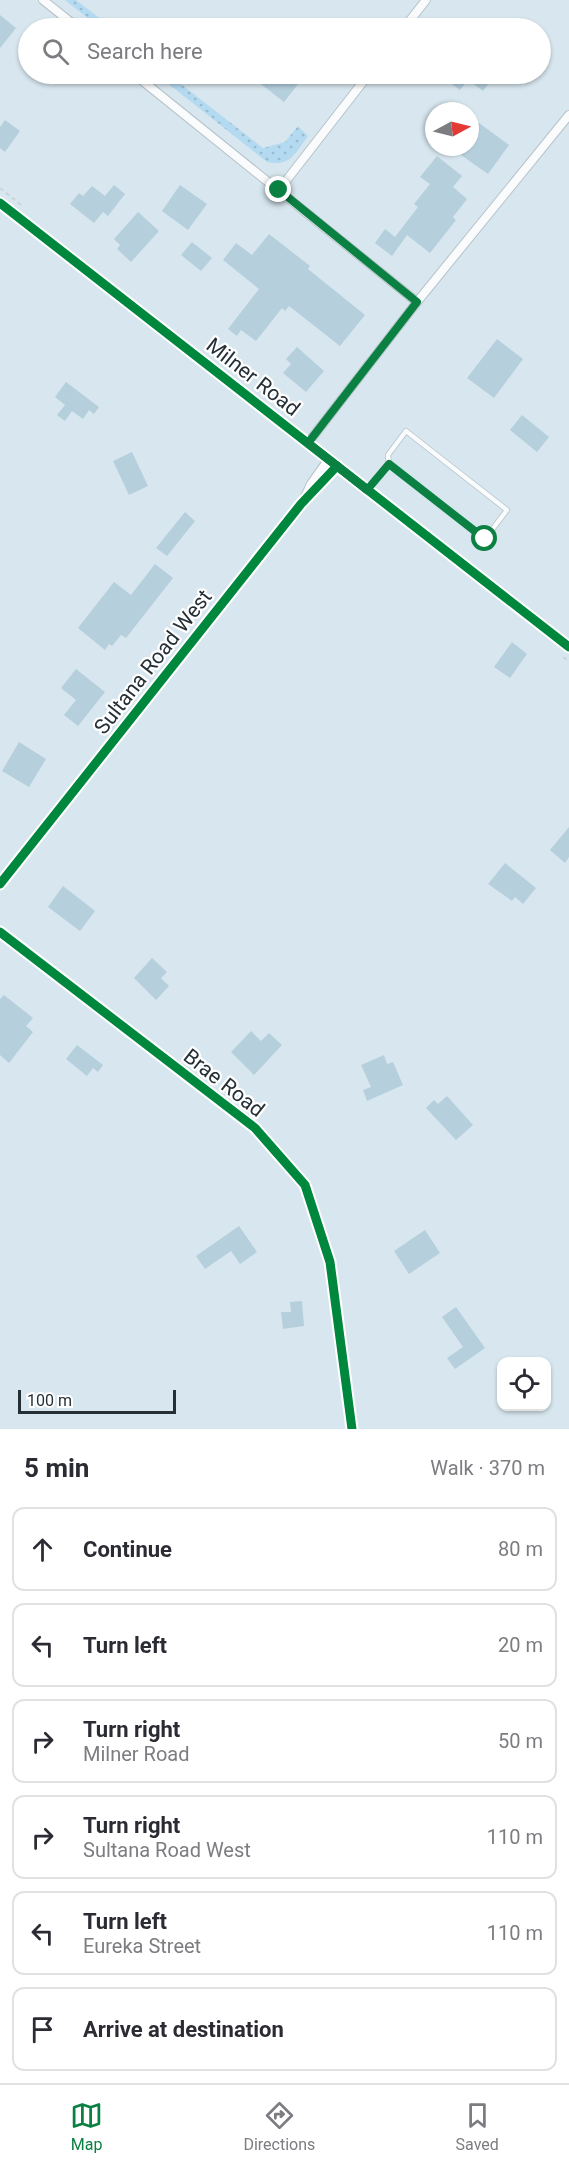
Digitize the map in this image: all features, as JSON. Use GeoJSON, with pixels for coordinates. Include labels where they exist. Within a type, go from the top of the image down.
{"type":"FeatureCollection","features":[{"type":"Feature","properties":{"kind":"street"},"geometry":{"type":"LineString","coordinates":[[43,0],[66,18]]}},
{"type":"Feature","properties":{"kind":"street"},"geometry":{"type":"LineString","coordinates":[[412,18],[426,0]]}},
{"type":"Feature","properties":{"kind":"street"},"geometry":{"type":"LineString","coordinates":[[146,84],[417,302]]}},
{"type":"Feature","properties":{"kind":"street"},"geometry":{"type":"LineString","coordinates":[[279,190],[361,84]]}},
{"type":"Feature","properties":{"kind":"street"},"geometry":{"type":"LineString","coordinates":[[308,443],[417,302],[568,116]]}},
{"type":"Feature","properties":{"kind":"street","name":"Milner Road"},"geometry":{"type":"LineString","coordinates":[[0,203],[569,647]]}},
{"type":"Feature","properties":{"kind":"street","name":"Sultana Road West"},"geometry":{"type":"LineString","coordinates":[[0,884],[333,463]]}},
{"type":"Feature","properties":{"kind":"street","name":"Brae Road"},"geometry":{"type":"LineString","coordinates":[[0,932],[255,1128],[305,1185],[330,1262],[352,1429]]}},
{"type":"Feature","properties":{"kind":"lane"},"geometry":{"type":"LineString","coordinates":[[367,490],[389,464],[388,455],[406,431],[507,510],[485,539],[389,464]]}},
{"type":"Feature","properties":{"kind":"shaded area"},"geometry":{"type":"Polygon","coordinates":[[[65,0],[76,0],[99,18],[88,18],[65,0]]]}},
{"type":"Feature","properties":{"kind":"shaded area"},"geometry":{"type":"Polygon","coordinates":[[[169,84],[181,84],[263,148],[285,142],[298,126],[308,136],[292,157],[282,162],[267,162],[169,84]]]}},
{"type":"Feature","properties":{"kind":"building"},"geometry":{"type":"Polygon","coordinates":[[[0,15],[16,28],[0,48],[0,15]]]}},
{"type":"Feature","properties":{"kind":"building"},"geometry":{"type":"Polygon","coordinates":[[[261,84],[298,84],[284,102],[261,84]]]}},
{"type":"Feature","properties":{"kind":"building"},"geometry":{"type":"Polygon","coordinates":[[[452,84],[465,84],[460,90],[452,84]]]}},
{"type":"Feature","properties":{"kind":"building"},"geometry":{"type":"Polygon","coordinates":[[[473,84],[488,84],[483,91],[473,84]]]}},
{"type":"Feature","properties":{"kind":"building"},"geometry":{"type":"Polygon","coordinates":[[[5,120],[20,131],[5,152],[0,148],[0,127],[5,120]]]}},
{"type":"Feature","properties":{"kind":"building"},"geometry":{"type":"Polygon","coordinates":[[[479,123],[509,145],[488,174],[462,156],[479,156],[479,123]]]}},
{"type":"Feature","properties":{"kind":"building"},"geometry":{"type":"Polygon","coordinates":[[[437,156],[462,176],[453,187],[467,199],[453,217],[456,220],[430,253],[407,235],[392,256],[375,243],[385,229],[395,237],[418,207],[414,204],[430,184],[420,177],[437,156]]]}},
{"type":"Feature","properties":{"kind":"building"},"geometry":{"type":"Polygon","coordinates":[[[114,185],[125,194],[108,216],[103,212],[94,223],[70,204],[79,193],[83,196],[92,186],[105,196],[114,185]]]}},
{"type":"Feature","properties":{"kind":"building"},"geometry":{"type":"Polygon","coordinates":[[[180,185],[207,204],[188,230],[162,211],[180,185]]]}},
{"type":"Feature","properties":{"kind":"building"},"geometry":{"type":"Polygon","coordinates":[[[138,212],[159,231],[131,262],[117,249],[120,245],[114,239],[138,212]]]}},
{"type":"Feature","properties":{"kind":"building"},"geometry":{"type":"Polygon","coordinates":[[[269,234],[310,266],[308,269],[365,315],[340,346],[289,306],[285,311],[282,308],[256,341],[241,330],[237,336],[228,329],[259,289],[223,260],[236,243],[252,255],[269,234]]]}},
{"type":"Feature","properties":{"kind":"building"},"geometry":{"type":"Polygon","coordinates":[[[192,242],[212,258],[201,271],[181,255],[192,242]]]}},
{"type":"Feature","properties":{"kind":"building"},"geometry":{"type":"Polygon","coordinates":[[[497,339],[523,359],[494,398],[467,378],[497,339]]]}},
{"type":"Feature","properties":{"kind":"building"},"geometry":{"type":"Polygon","coordinates":[[[297,347],[324,371],[306,392],[283,373],[291,364],[286,359],[297,347]]]}},
{"type":"Feature","properties":{"kind":"building"},"geometry":{"type":"Polygon","coordinates":[[[66,382],[99,407],[94,414],[89,410],[83,419],[72,411],[65,421],[57,415],[65,405],[55,397],[66,382]]]}},
{"type":"Feature","properties":{"kind":"building"},"geometry":{"type":"Polygon","coordinates":[[[522,415],[549,437],[537,452],[510,430],[522,415]]]}},
{"type":"Feature","properties":{"kind":"building"},"geometry":{"type":"Polygon","coordinates":[[[132,452],[148,486],[129,495],[113,461],[132,452]]]}},
{"type":"Feature","properties":{"kind":"building"},"geometry":{"type":"Polygon","coordinates":[[[185,512],[195,521],[167,556],[156,548],[185,512]]]}},
{"type":"Feature","properties":{"kind":"building"},"geometry":{"type":"Polygon","coordinates":[[[155,564],[173,578],[126,638],[121,635],[112,646],[109,644],[105,650],[78,628],[114,582],[131,595],[155,564]]]}},
{"type":"Feature","properties":{"kind":"building"},"geometry":{"type":"Polygon","coordinates":[[[512,642],[527,654],[510,678],[494,667],[512,642]]]}},
{"type":"Feature","properties":{"kind":"building"},"geometry":{"type":"Polygon","coordinates":[[[76,669],[105,692],[78,726],[64,715],[76,700],[61,688],[76,669]]]}},
{"type":"Feature","properties":{"kind":"building"},"geometry":{"type":"Polygon","coordinates":[[[19,742],[46,759],[29,787],[2,771],[19,742]]]}},
{"type":"Feature","properties":{"kind":"building"},"geometry":{"type":"Polygon","coordinates":[[[569,827],[569,857],[565,863],[550,850],[569,827]]]}},
{"type":"Feature","properties":{"kind":"building"},"geometry":{"type":"Polygon","coordinates":[[[505,863],[536,888],[523,904],[515,897],[512,901],[488,884],[505,863]]]}},
{"type":"Feature","properties":{"kind":"building"},"geometry":{"type":"Polygon","coordinates":[[[63,886],[95,911],[80,931],[48,907],[63,886]]]}},
{"type":"Feature","properties":{"kind":"building"},"geometry":{"type":"Polygon","coordinates":[[[152,958],[167,972],[161,978],[169,986],[156,1000],[134,978],[152,958]]]}},
{"type":"Feature","properties":{"kind":"building"},"geometry":{"type":"Polygon","coordinates":[[[4,995],[33,1018],[26,1026],[33,1032],[9,1063],[0,1055],[0,999],[4,995]]]}},
{"type":"Feature","properties":{"kind":"building"},"geometry":{"type":"Polygon","coordinates":[[[251,1031],[261,1041],[269,1033],[282,1045],[254,1075],[231,1052],[251,1031]]]}},
{"type":"Feature","properties":{"kind":"building"},"geometry":{"type":"Polygon","coordinates":[[[77,1045],[103,1065],[98,1072],[93,1068],[87,1076],[66,1059],[77,1045]]]}},
{"type":"Feature","properties":{"kind":"building"},"geometry":{"type":"Polygon","coordinates":[[[384,1055],[387,1064],[393,1062],[403,1085],[367,1101],[363,1090],[371,1087],[361,1065],[384,1055]]]}},
{"type":"Feature","properties":{"kind":"building"},"geometry":{"type":"Polygon","coordinates":[[[447,1096],[473,1125],[456,1140],[426,1108],[434,1100],[438,1104],[447,1096]]]}},
{"type":"Feature","properties":{"kind":"building"},"geometry":{"type":"Polygon","coordinates":[[[239,1226],[257,1252],[240,1264],[231,1251],[205,1269],[196,1256],[239,1226]]]}},
{"type":"Feature","properties":{"kind":"building"},"geometry":{"type":"Polygon","coordinates":[[[425,1230],[440,1253],[409,1274],[394,1251],[425,1230]]]}},
{"type":"Feature","properties":{"kind":"building"},"geometry":{"type":"Polygon","coordinates":[[[302,1301],[304,1326],[283,1329],[281,1312],[291,1312],[290,1302],[302,1301]]]}},
{"type":"Feature","properties":{"kind":"building"},"geometry":{"type":"Polygon","coordinates":[[[456,1307],[485,1348],[455,1369],[447,1358],[463,1347],[442,1317],[456,1307]]]}},
{"type":"Feature","properties":{"kind":"cycle path"},"geometry":{"type":"LineString","coordinates":[[0,203],[569,647]]}},
{"type":"Feature","properties":{"kind":"cycle path"},"geometry":{"type":"LineString","coordinates":[[0,884],[301,504],[337,466]]}},
{"type":"Feature","properties":{"kind":"cycle path"},"geometry":{"type":"LineString","coordinates":[[0,932],[255,1128],[305,1185],[330,1262],[352,1429]]}},
{"type":"Feature","properties":{"kind":"route"},"geometry":{"type":"LineString","coordinates":[[279,190],[417,302],[308,443],[367,490],[389,464],[485,539]]}}]}
